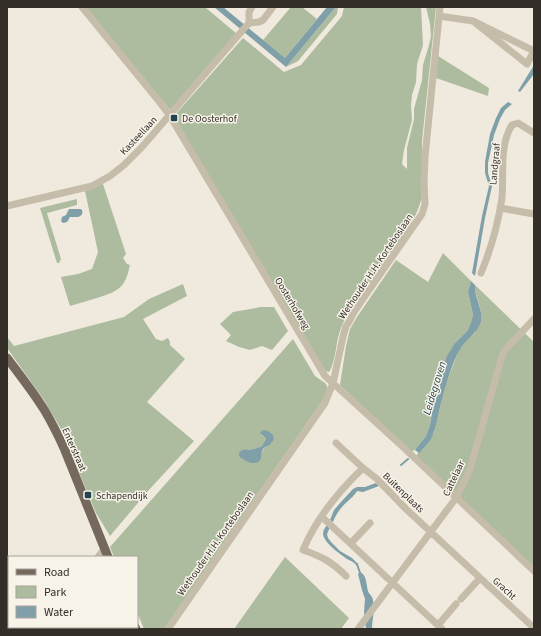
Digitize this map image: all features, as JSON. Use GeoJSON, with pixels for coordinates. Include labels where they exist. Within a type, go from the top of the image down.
{"type":"FeatureCollection","features":[{"type":"Feature","properties":{"kind":"main road","name":"Enterstraat"},"geometry":{"type":"LineString","coordinates":[[7,358],[45,411],[56,432],[64,448],[106,553]]}},
{"type":"Feature","properties":{"kind":"street","name":"Oosterhofweg"},"geometry":{"type":"LineString","coordinates":[[82,7],[170,116],[325,376],[364,410],[534,571]]}},
{"type":"Feature","properties":{"kind":"street"},"geometry":{"type":"LineString","coordinates":[[249,23],[249,12],[252,7]]}},
{"type":"Feature","properties":{"kind":"street","name":"Kasteellaan"},"geometry":{"type":"LineString","coordinates":[[7,206],[92,186],[124,165],[170,116],[249,23],[260,22],[273,7]]}},
{"type":"Feature","properties":{"kind":"street","name":"Wethouder H.H. Korteboslaan"},"geometry":{"type":"LineString","coordinates":[[168,629],[325,403],[333,383],[346,326],[354,312],[422,214],[425,196],[425,157],[440,7]]}},
{"type":"Feature","properties":{"kind":"street"},"geometry":{"type":"LineString","coordinates":[[439,16],[473,21],[534,51],[527,64],[473,21]]}},
{"type":"Feature","properties":{"kind":"street","name":"Landgraaf"},"geometry":{"type":"LineString","coordinates":[[480,273],[492,241],[500,208],[504,152],[507,137],[515,123],[520,123],[534,133]]}},
{"type":"Feature","properties":{"kind":"street"},"geometry":{"type":"LineString","coordinates":[[500,208],[534,214]]}},
{"type":"Feature","properties":{"kind":"street","name":"Cattelaar"},"geometry":{"type":"LineString","coordinates":[[360,626],[456,498],[470,469],[502,356],[505,350],[534,319]]}},
{"type":"Feature","properties":{"kind":"street","name":"Buitenplaats"},"geometry":{"type":"LineString","coordinates":[[336,443],[431,531]]}},
{"type":"Feature","properties":{"kind":"street"},"geometry":{"type":"LineString","coordinates":[[346,576],[336,566],[320,556],[303,550],[308,539],[325,520],[339,493],[363,468]]}},
{"type":"Feature","properties":{"kind":"street"},"geometry":{"type":"LineString","coordinates":[[325,520],[393,582]]}},
{"type":"Feature","properties":{"kind":"street"},"geometry":{"type":"LineString","coordinates":[[351,543],[370,523]]}},
{"type":"Feature","properties":{"kind":"street","name":"Gracht"},"geometry":{"type":"LineString","coordinates":[[431,531],[534,628]]}},
{"type":"Feature","properties":{"kind":"street","name":"Gracht"},"geometry":{"type":"LineString","coordinates":[[393,582],[440,627],[458,601],[480,578]]}},
{"type":"Feature","properties":{"kind":"green space"},"geometry":{"type":"Polygon","coordinates":[[[85,7],[205,7],[237,34],[171,111],[85,7]]]}},
{"type":"Feature","properties":{"kind":"green space"},"geometry":{"type":"Polygon","coordinates":[[[291,7],[302,7],[317,19],[285,58],[263,40],[291,7]]]}},
{"type":"Feature","properties":{"kind":"green space"},"geometry":{"type":"Polygon","coordinates":[[[334,7],[338,7],[337,14],[298,61],[286,67],[335,8],[334,7]]]}},
{"type":"Feature","properties":{"kind":"green space"},"geometry":{"type":"Polygon","coordinates":[[[344,7],[421,7],[423,45],[417,64],[416,82],[411,105],[412,120],[402,164],[407,169],[407,148],[414,119],[414,109],[422,80],[423,65],[431,36],[426,7],[436,7],[422,141],[422,196],[420,205],[402,238],[345,319],[340,330],[333,364],[329,372],[325,371],[218,198],[174,116],[243,38],[284,72],[301,65],[342,16],[344,7]]]}},
{"type":"Feature","properties":{"kind":"green space"},"geometry":{"type":"Polygon","coordinates":[[[438,56],[489,88],[488,96],[436,78],[438,56]]]}},
{"type":"Feature","properties":{"kind":"green space"},"geometry":{"type":"Polygon","coordinates":[[[103,184],[126,254],[123,258],[127,264],[130,265],[128,273],[123,284],[116,291],[105,296],[70,306],[61,277],[78,274],[92,269],[98,252],[85,191],[103,184]]]}},
{"type":"Feature","properties":{"kind":"green space"},"geometry":{"type":"Polygon","coordinates":[[[77,199],[77,205],[47,213],[61,259],[59,263],[57,263],[40,208],[77,199]]]}},
{"type":"Feature","properties":{"kind":"green space"},"geometry":{"type":"Polygon","coordinates":[[[443,253],[471,281],[468,292],[473,315],[468,330],[455,343],[432,409],[430,425],[426,436],[415,450],[410,452],[340,385],[346,346],[350,329],[396,260],[428,282],[443,253]]]}},
{"type":"Feature","properties":{"kind":"green space"},"geometry":{"type":"Polygon","coordinates":[[[183,284],[187,296],[143,319],[156,339],[162,341],[168,338],[170,345],[185,359],[147,402],[194,441],[148,491],[110,536],[96,513],[61,429],[44,400],[7,348],[7,337],[14,346],[124,317],[149,299],[183,284]]]}},
{"type":"Feature","properties":{"kind":"green space"},"geometry":{"type":"Polygon","coordinates":[[[475,285],[534,342],[534,569],[416,457],[434,433],[446,383],[459,350],[464,342],[475,333],[481,315],[475,285]]]}},
{"type":"Feature","properties":{"kind":"green space"},"geometry":{"type":"Polygon","coordinates":[[[261,307],[274,307],[288,331],[272,350],[262,346],[250,350],[226,341],[231,335],[220,324],[233,312],[261,307]]]}},
{"type":"Feature","properties":{"kind":"green space"},"geometry":{"type":"Polygon","coordinates":[[[293,339],[315,376],[325,383],[328,391],[164,629],[144,629],[138,614],[138,556],[114,556],[110,547],[293,339]],[[264,436],[266,439],[262,446],[254,449],[247,449],[261,457],[267,445],[273,440],[264,436]]]}},
{"type":"Feature","properties":{"kind":"green space"},"geometry":{"type":"Polygon","coordinates":[[[285,557],[349,618],[341,629],[234,629],[285,557]]]}},
{"type":"Feature","properties":{"kind":"green space"},"geometry":{"type":"Polygon","coordinates":[[[120,628],[120,629],[40,629],[120,628]]]}},
{"type":"Feature","properties":{"kind":"water"},"geometry":{"type":"Polygon","coordinates":[[[214,7],[223,7],[285,58],[327,7],[335,8],[286,67],[214,7]]]}},
{"type":"Feature","properties":{"kind":"water"},"geometry":{"type":"Polygon","coordinates":[[[534,65],[534,74],[520,92],[518,91],[534,65]]]}},
{"type":"Feature","properties":{"kind":"water"},"geometry":{"type":"Polygon","coordinates":[[[508,102],[512,104],[505,110],[500,119],[494,135],[488,163],[488,173],[492,186],[475,276],[472,273],[489,186],[485,173],[485,162],[490,134],[501,108],[508,102]]]}},
{"type":"Feature","properties":{"kind":"water"},"geometry":{"type":"Polygon","coordinates":[[[69,209],[81,209],[82,214],[78,217],[70,217],[67,222],[63,223],[61,221],[62,217],[66,215],[69,209]]]}},
{"type":"Feature","properties":{"kind":"water"},"geometry":{"type":"Polygon","coordinates":[[[471,281],[475,285],[481,314],[480,324],[476,331],[461,347],[456,357],[447,381],[433,434],[430,441],[419,453],[415,450],[426,436],[430,425],[435,393],[447,356],[455,343],[468,330],[471,322],[473,315],[468,292],[471,281]]]}},
{"type":"Feature","properties":{"kind":"water"},"geometry":{"type":"Polygon","coordinates":[[[264,430],[271,433],[274,439],[263,449],[259,461],[257,463],[251,463],[239,456],[239,453],[242,450],[254,449],[262,446],[266,439],[260,433],[264,430]]]}},
{"type":"Feature","properties":{"kind":"water"},"geometry":{"type":"Polygon","coordinates":[[[376,483],[379,486],[363,492],[357,491],[341,508],[333,522],[330,520],[334,510],[353,489],[376,483]]]}},
{"type":"Feature","properties":{"kind":"water"},"geometry":{"type":"Polygon","coordinates":[[[327,525],[330,527],[327,534],[331,542],[340,551],[352,558],[358,566],[329,545],[323,534],[327,525]]]}},
{"type":"Feature","properties":{"kind":"water"},"geometry":{"type":"Polygon","coordinates":[[[360,572],[365,577],[368,591],[373,601],[374,609],[372,629],[366,629],[364,612],[365,599],[358,574],[360,572]]]}},
{"type":"Feature","properties":{"kind":"waterway","name":"Leidegraven"},"geometry":{"type":"LineString","coordinates":[[401,465],[408,459]]}},
{"type":"Feature","properties":{"kind":"waterway","name":"Leidegraven"},"geometry":{"type":"LineString","coordinates":[[357,564],[360,573]]}},
{"type":"Feature","properties":{"kind":"place","name":"De Oosterhof"},"geometry":{"type":"Point","coordinates":[174,118]}},
{"type":"Feature","properties":{"kind":"place","name":"Schapendijk"},"geometry":{"type":"Point","coordinates":[88,495]}}]}
